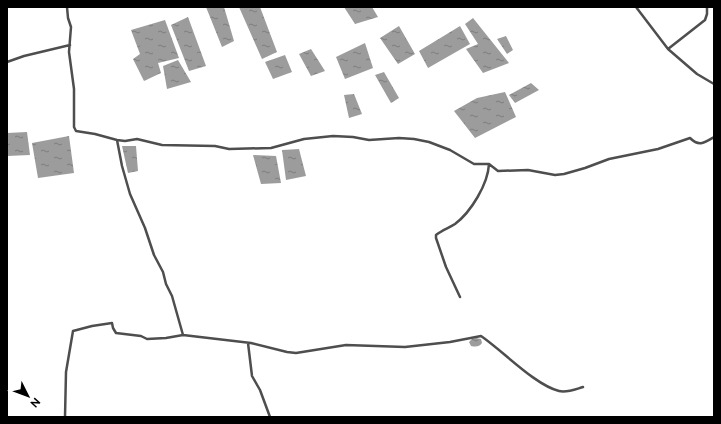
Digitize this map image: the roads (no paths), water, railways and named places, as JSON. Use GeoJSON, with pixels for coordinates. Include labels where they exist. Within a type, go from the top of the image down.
{"type":"FeatureCollection","features":[{"type":"Feature","properties":{"kind":"street"},"geometry":{"type":"LineString","coordinates":[[67,7],[71,27],[69,52],[74,90],[74,127],[76,131],[117,140],[125,141],[137,139],[162,145],[190,147],[215,146],[229,149],[252,149],[271,148],[304,139],[333,136],[353,137],[369,140],[406,138],[430,142],[450,150],[474,164],[489,164],[498,171],[528,170],[555,175],[585,168],[609,159],[658,149],[690,138],[696,143],[700,144],[714,137]]}},
{"type":"Feature","properties":{"kind":"street"},"geometry":{"type":"LineString","coordinates":[[636,7],[668,49],[703,79],[714,84]]}},
{"type":"Feature","properties":{"kind":"street"},"geometry":{"type":"LineString","coordinates":[[668,49],[707,18],[707,7]]}},
{"type":"Feature","properties":{"kind":"street"},"geometry":{"type":"LineString","coordinates":[[7,62],[24,56],[70,45]]}},
{"type":"Feature","properties":{"kind":"street"},"geometry":{"type":"LineString","coordinates":[[117,140],[122,166],[130,194],[145,228],[154,255],[163,272],[166,284],[172,296],[183,335]]}},
{"type":"Feature","properties":{"kind":"street"},"geometry":{"type":"LineString","coordinates":[[460,297],[441,256],[436,235],[454,225],[469,209],[479,194],[487,174],[489,164]]}},
{"type":"Feature","properties":{"kind":"street"},"geometry":{"type":"LineString","coordinates":[[65,417],[67,357],[71,347],[73,330],[112,323],[116,333],[140,336],[147,340],[183,335],[248,343],[296,354],[346,345],[392,348],[450,342],[481,336],[543,384],[559,392],[566,392],[583,387]]}},
{"type":"Feature","properties":{"kind":"street"},"geometry":{"type":"LineString","coordinates":[[248,343],[252,376],[260,390],[270,417]]}},
{"type":"Feature","properties":{"kind":"water"},"geometry":{"type":"Polygon","coordinates":[[[206,7],[224,7],[234,41],[222,47],[206,7]]]}},
{"type":"Feature","properties":{"kind":"water"},"geometry":{"type":"Polygon","coordinates":[[[239,7],[260,7],[277,52],[262,59],[239,7]]]}},
{"type":"Feature","properties":{"kind":"water"},"geometry":{"type":"Polygon","coordinates":[[[344,7],[372,7],[378,17],[355,24],[344,7]]]}},
{"type":"Feature","properties":{"kind":"water"},"geometry":{"type":"Polygon","coordinates":[[[188,17],[206,66],[189,71],[171,25],[188,17]]]}},
{"type":"Feature","properties":{"kind":"water"},"geometry":{"type":"Polygon","coordinates":[[[473,18],[509,63],[483,73],[466,49],[478,44],[465,24],[473,18]]]}},
{"type":"Feature","properties":{"kind":"water"},"geometry":{"type":"Polygon","coordinates":[[[165,20],[179,58],[158,63],[161,73],[144,81],[133,59],[140,54],[131,30],[165,20]]]}},
{"type":"Feature","properties":{"kind":"water"},"geometry":{"type":"Polygon","coordinates":[[[399,26],[415,54],[398,64],[380,38],[399,26]]]}},
{"type":"Feature","properties":{"kind":"water"},"geometry":{"type":"Polygon","coordinates":[[[460,26],[470,44],[428,68],[419,51],[460,26]]]}},
{"type":"Feature","properties":{"kind":"water"},"geometry":{"type":"Polygon","coordinates":[[[506,36],[513,50],[507,54],[497,39],[506,36]]]}},
{"type":"Feature","properties":{"kind":"water"},"geometry":{"type":"Polygon","coordinates":[[[365,43],[373,68],[345,79],[336,57],[365,43]]]}},
{"type":"Feature","properties":{"kind":"water"},"geometry":{"type":"Polygon","coordinates":[[[311,49],[325,71],[311,76],[299,54],[311,49]]]}},
{"type":"Feature","properties":{"kind":"water"},"geometry":{"type":"Polygon","coordinates":[[[285,55],[292,72],[273,79],[265,62],[285,55]]]}},
{"type":"Feature","properties":{"kind":"water"},"geometry":{"type":"Polygon","coordinates":[[[178,60],[191,82],[167,89],[163,66],[178,60]]]}},
{"type":"Feature","properties":{"kind":"water"},"geometry":{"type":"Polygon","coordinates":[[[384,72],[399,98],[391,103],[375,75],[384,72]]]}},
{"type":"Feature","properties":{"kind":"water"},"geometry":{"type":"Polygon","coordinates":[[[531,83],[539,90],[515,103],[509,95],[531,83]]]}},
{"type":"Feature","properties":{"kind":"water"},"geometry":{"type":"Polygon","coordinates":[[[505,92],[516,117],[475,138],[454,111],[477,98],[505,92]]]}},
{"type":"Feature","properties":{"kind":"water"},"geometry":{"type":"Polygon","coordinates":[[[354,94],[362,114],[349,118],[344,95],[354,94]]]}},
{"type":"Feature","properties":{"kind":"water"},"geometry":{"type":"Polygon","coordinates":[[[27,132],[30,155],[7,156],[7,133],[27,132]]]}},
{"type":"Feature","properties":{"kind":"water"},"geometry":{"type":"Polygon","coordinates":[[[69,136],[74,173],[38,178],[32,143],[69,136]]]}},
{"type":"Feature","properties":{"kind":"water"},"geometry":{"type":"Polygon","coordinates":[[[122,146],[136,146],[138,171],[128,173],[122,146]]]}},
{"type":"Feature","properties":{"kind":"water"},"geometry":{"type":"Polygon","coordinates":[[[299,149],[306,176],[286,180],[282,150],[299,149]]]}},
{"type":"Feature","properties":{"kind":"water"},"geometry":{"type":"Polygon","coordinates":[[[253,155],[276,156],[281,183],[261,184],[253,155]]]}},
{"type":"Feature","properties":{"kind":"water"},"geometry":{"type":"Polygon","coordinates":[[[476,338],[481,339],[482,343],[474,347],[471,346],[469,342],[476,338]]]}}]}
